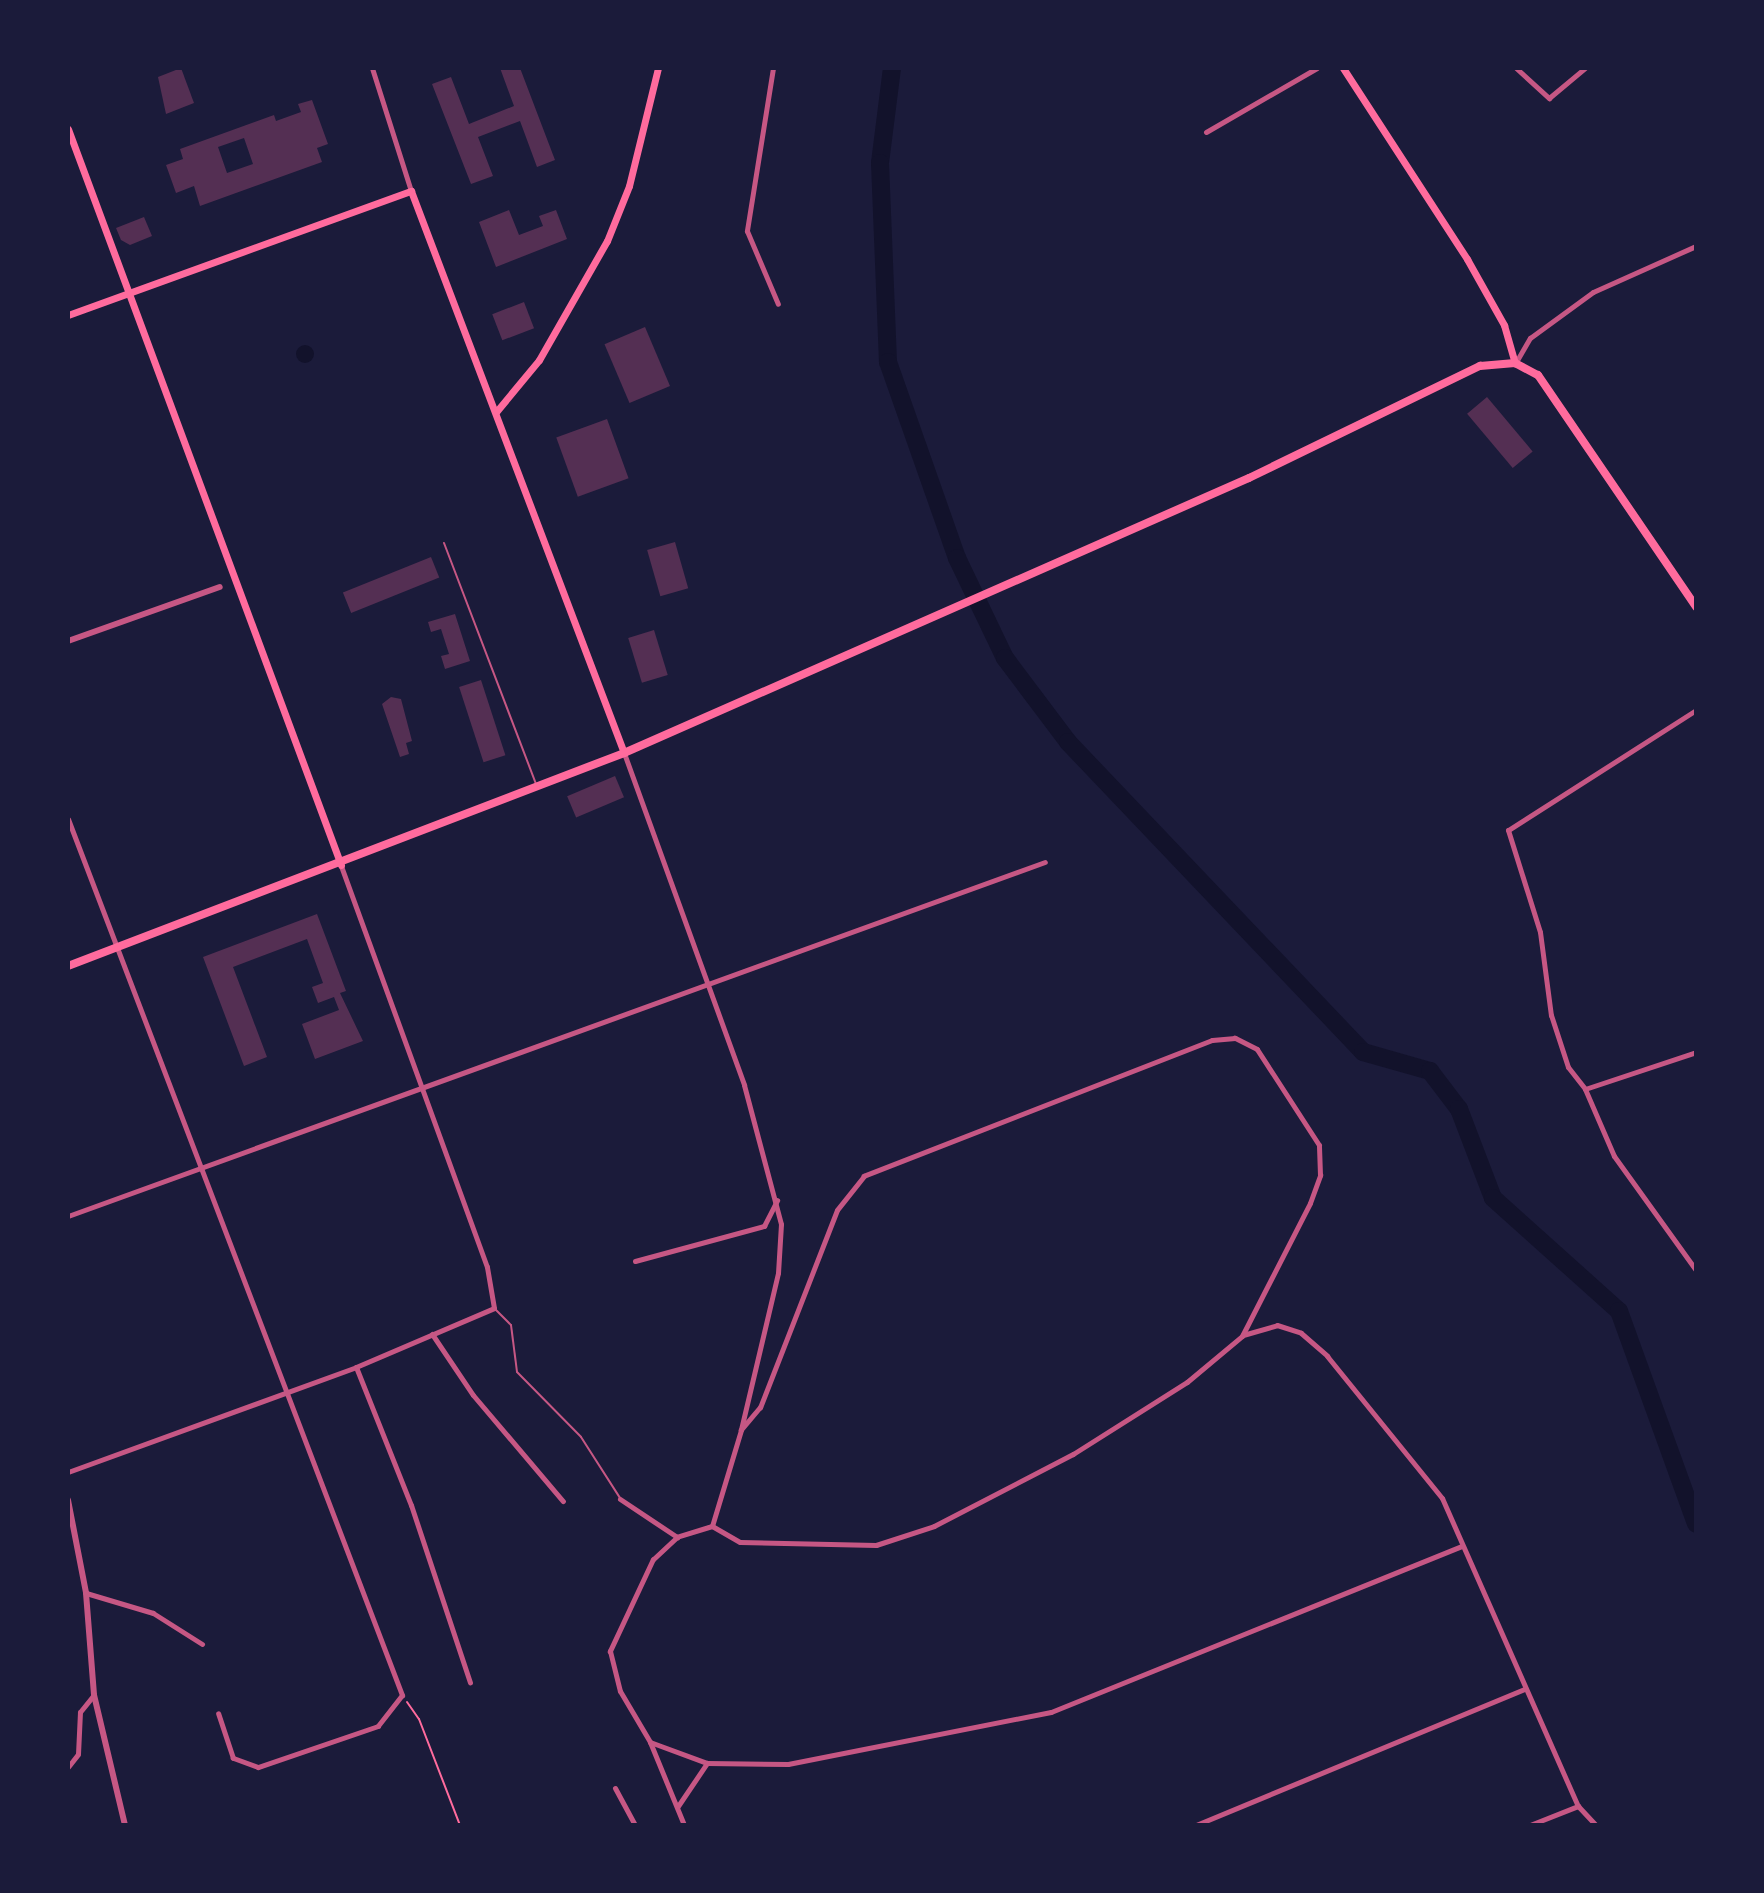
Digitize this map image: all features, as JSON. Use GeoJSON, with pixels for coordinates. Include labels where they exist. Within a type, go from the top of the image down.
{"type":"FeatureCollection","features":[{"type":"Feature","properties":{"kind":"main road"},"geometry":{"type":"LineString","coordinates":[[496,412],[539,360],[607,241],[629,186],[658,68]]}},
{"type":"Feature","properties":{"kind":"main road"},"geometry":{"type":"LineString","coordinates":[[1343,68],[1467,259],[1504,325],[1515,363]]}},
{"type":"Feature","properties":{"kind":"main road"},"geometry":{"type":"LineString","coordinates":[[68,129],[341,865]]}},
{"type":"Feature","properties":{"kind":"main road"},"geometry":{"type":"LineString","coordinates":[[68,315],[411,191],[624,753]]}},
{"type":"Feature","properties":{"kind":"main road"},"geometry":{"type":"LineString","coordinates":[[68,966],[341,865],[624,753],[1249,478],[1460,373],[1515,363],[1538,375],[1696,607]]}},
{"type":"Feature","properties":{"kind":"street"},"geometry":{"type":"LineString","coordinates":[[372,68],[411,191]]}},
{"type":"Feature","properties":{"kind":"street"},"geometry":{"type":"LineString","coordinates":[[773,68],[747,231],[778,304]]}},
{"type":"Feature","properties":{"kind":"street"},"geometry":{"type":"LineString","coordinates":[[1206,132],[1317,68]]}},
{"type":"Feature","properties":{"kind":"street"},"geometry":{"type":"LineString","coordinates":[[1516,68],[1549,98],[1585,68]]}},
{"type":"Feature","properties":{"kind":"street"},"geometry":{"type":"LineString","coordinates":[[1515,363],[1530,338],[1593,292],[1696,246]]}},
{"type":"Feature","properties":{"kind":"street"},"geometry":{"type":"LineString","coordinates":[[68,641],[220,587]]}},
{"type":"Feature","properties":{"kind":"street"},"geometry":{"type":"LineString","coordinates":[[1696,710],[1508,830],[1540,932],[1551,1015],[1568,1067],[1585,1089],[1614,1156],[1696,1270]]}},
{"type":"Feature","properties":{"kind":"street"},"geometry":{"type":"LineString","coordinates":[[624,753],[744,1085],[777,1199],[778,1273],[741,1430],[712,1526]]}},
{"type":"Feature","properties":{"kind":"street"},"geometry":{"type":"LineString","coordinates":[[68,819],[402,1695],[378,1726],[258,1767],[233,1758],[218,1713]]}},
{"type":"Feature","properties":{"kind":"street"},"geometry":{"type":"LineString","coordinates":[[68,1216],[1045,862]]}},
{"type":"Feature","properties":{"kind":"street"},"geometry":{"type":"LineString","coordinates":[[68,1472],[356,1367],[494,1308],[487,1267],[420,1090],[341,865]]}},
{"type":"Feature","properties":{"kind":"street"},"geometry":{"type":"LineString","coordinates":[[741,1430],[760,1407],[837,1210],[864,1176],[1212,1040],[1235,1038],[1257,1049],[1293,1099],[1319,1145],[1320,1175],[1242,1336]]}},
{"type":"Feature","properties":{"kind":"street"},"geometry":{"type":"LineString","coordinates":[[1585,1089],[1696,1052]]}},
{"type":"Feature","properties":{"kind":"street"},"geometry":{"type":"LineString","coordinates":[[635,1261],[764,1226],[777,1199]]}},
{"type":"Feature","properties":{"kind":"street"},"geometry":{"type":"LineString","coordinates":[[684,1825],[678,1806],[661,1776],[650,1742],[620,1691],[610,1651],[638,1585],[653,1559],[677,1537],[712,1526],[740,1542],[804,1547],[876,1545],[934,1526],[1073,1454],[1187,1382],[1242,1336],[1277,1325],[1301,1333],[1327,1356],[1442,1498],[1578,1806],[1596,1825]]}},
{"type":"Feature","properties":{"kind":"street"},"geometry":{"type":"LineString","coordinates":[[432,1334],[473,1395],[563,1501]]}},
{"type":"Feature","properties":{"kind":"street"},"geometry":{"type":"LineString","coordinates":[[356,1367],[411,1505],[470,1682]]}},
{"type":"Feature","properties":{"kind":"street"},"geometry":{"type":"LineString","coordinates":[[620,1499],[677,1537]]}},
{"type":"Feature","properties":{"kind":"street"},"geometry":{"type":"LineString","coordinates":[[68,1500],[86,1593],[94,1695],[125,1825]]}},
{"type":"Feature","properties":{"kind":"street"},"geometry":{"type":"LineString","coordinates":[[650,1742],[707,1763],[788,1764],[1051,1712],[1461,1546]]}},
{"type":"Feature","properties":{"kind":"street"},"geometry":{"type":"LineString","coordinates":[[86,1593],[153,1613],[202,1644]]}},
{"type":"Feature","properties":{"kind":"street"},"geometry":{"type":"LineString","coordinates":[[1196,1825],[1525,1689]]}},
{"type":"Feature","properties":{"kind":"street"},"geometry":{"type":"LineString","coordinates":[[68,1767],[78,1754],[80,1712],[94,1695]]}},
{"type":"Feature","properties":{"kind":"street"},"geometry":{"type":"LineString","coordinates":[[678,1806],[707,1763]]}},
{"type":"Feature","properties":{"kind":"street"},"geometry":{"type":"LineString","coordinates":[[615,1788],[635,1825]]}},
{"type":"Feature","properties":{"kind":"street"},"geometry":{"type":"LineString","coordinates":[[1530,1825],[1578,1806]]}},
{"type":"Feature","properties":{"kind":"lane"},"geometry":{"type":"LineString","coordinates":[[444,543],[538,789]]}},
{"type":"Feature","properties":{"kind":"lane"},"geometry":{"type":"LineString","coordinates":[[494,1308],[511,1325],[517,1372],[581,1437],[620,1499]]}},
{"type":"Feature","properties":{"kind":"path"},"geometry":{"type":"LineString","coordinates":[[402,1695],[419,1719],[460,1825]]}},
{"type":"Feature","properties":{"kind":"shaded area"},"geometry":{"type":"Polygon","coordinates":[[[301,345],[309,345],[314,354],[312,361],[301,363],[296,358],[296,350],[301,345]]]}},
{"type":"Feature","properties":{"kind":"building"},"geometry":{"type":"Polygon","coordinates":[[[181,68],[194,103],[166,114],[158,77],[181,68]]]}},
{"type":"Feature","properties":{"kind":"building"},"geometry":{"type":"Polygon","coordinates":[[[500,68],[520,68],[555,160],[537,167],[520,121],[478,137],[493,176],[471,184],[432,84],[451,77],[469,124],[514,106],[500,68]]]}},
{"type":"Feature","properties":{"kind":"building"},"geometry":{"type":"Polygon","coordinates":[[[312,100],[328,144],[317,148],[322,162],[200,206],[194,186],[176,193],[166,165],[183,159],[180,149],[274,115],[276,121],[301,112],[298,104],[312,100]],[[244,138],[218,147],[227,173],[253,164],[244,138]]]}},
{"type":"Feature","properties":{"kind":"building"},"geometry":{"type":"Polygon","coordinates":[[[509,210],[519,235],[543,226],[539,216],[556,210],[567,239],[496,267],[479,222],[509,210]]]}},
{"type":"Feature","properties":{"kind":"building"},"geometry":{"type":"Polygon","coordinates":[[[144,217],[152,236],[130,245],[121,240],[116,228],[144,217]]]}},
{"type":"Feature","properties":{"kind":"building"},"geometry":{"type":"Polygon","coordinates":[[[524,302],[534,328],[502,340],[492,314],[524,302]]]}},
{"type":"Feature","properties":{"kind":"building"},"geometry":{"type":"Polygon","coordinates":[[[645,327],[670,386],[630,403],[604,344],[645,327]]]}},
{"type":"Feature","properties":{"kind":"building"},"geometry":{"type":"Polygon","coordinates":[[[1487,397],[1533,451],[1513,468],[1467,414],[1487,397]]]}},
{"type":"Feature","properties":{"kind":"building"},"geometry":{"type":"Polygon","coordinates":[[[607,419],[629,478],[578,497],[556,437],[607,419]]]}},
{"type":"Feature","properties":{"kind":"building"},"geometry":{"type":"Polygon","coordinates":[[[675,542],[688,588],[660,596],[647,550],[675,542]]]}},
{"type":"Feature","properties":{"kind":"building"},"geometry":{"type":"Polygon","coordinates":[[[431,557],[439,577],[351,613],[343,593],[431,557]]]}},
{"type":"Feature","properties":{"kind":"building"},"geometry":{"type":"Polygon","coordinates":[[[455,614],[470,661],[445,669],[441,656],[449,654],[441,629],[431,632],[428,622],[455,614]]]}},
{"type":"Feature","properties":{"kind":"building"},"geometry":{"type":"Polygon","coordinates":[[[654,630],[668,675],[642,683],[628,638],[654,630]]]}},
{"type":"Feature","properties":{"kind":"building"},"geometry":{"type":"Polygon","coordinates":[[[481,680],[505,755],[484,762],[459,687],[481,680]]]}},
{"type":"Feature","properties":{"kind":"building"},"geometry":{"type":"Polygon","coordinates":[[[391,697],[401,699],[412,741],[406,743],[409,754],[400,757],[382,704],[391,697]]]}},
{"type":"Feature","properties":{"kind":"building"},"geometry":{"type":"Polygon","coordinates":[[[615,776],[624,797],[576,817],[567,796],[615,776]]]}},
{"type":"Feature","properties":{"kind":"building"},"geometry":{"type":"Polygon","coordinates":[[[317,914],[346,991],[340,993],[363,1041],[315,1059],[302,1024],[339,1010],[334,997],[318,1003],[312,987],[323,983],[307,939],[233,967],[267,1057],[244,1066],[203,957],[317,914]]]}},
{"type":"Feature","properties":{"kind":"waterway"},"geometry":{"type":"LineString","coordinates":[[892,68],[880,163],[888,362],[957,558],[1005,658],[1068,742],[1363,1052],[1430,1071],[1459,1109],[1493,1198],[1619,1311],[1696,1524]]}}]}
